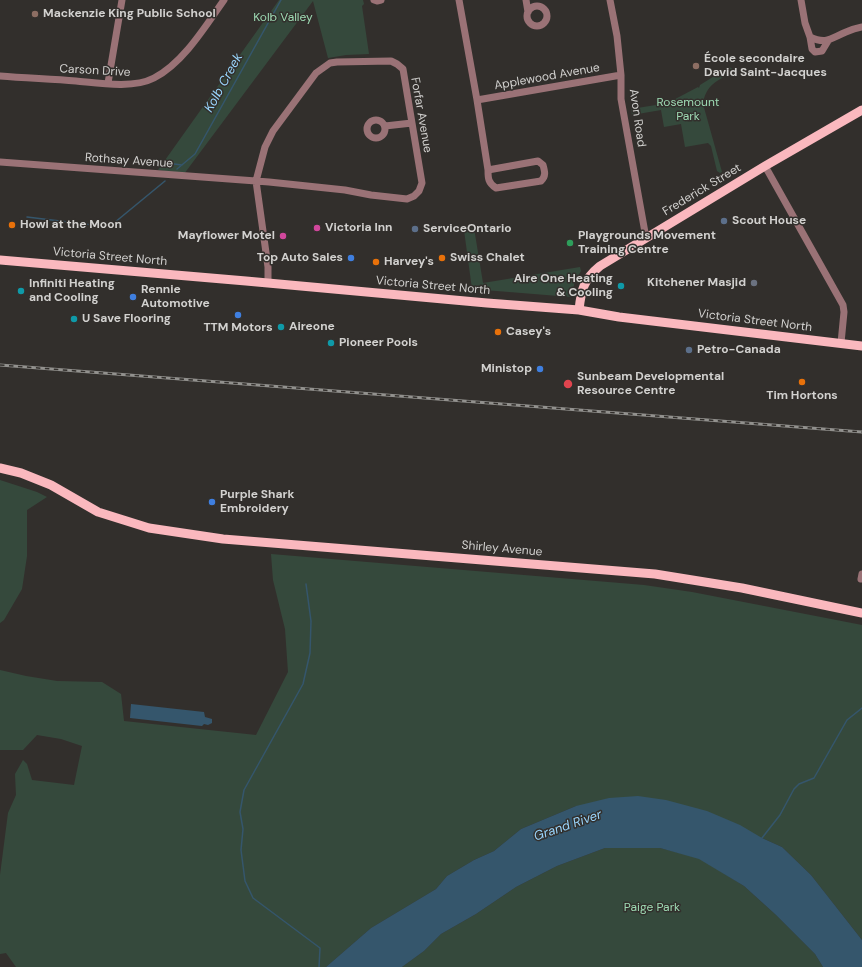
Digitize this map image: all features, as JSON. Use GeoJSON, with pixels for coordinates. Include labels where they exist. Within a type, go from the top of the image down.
{"type":"FeatureCollection","features":[{"type":"Feature","properties":{"kind":"main road","name":"Frederick Street"},"geometry":{"type":"LineString","coordinates":[[579,310],[583,289],[587,280],[591,273],[600,266],[765,166],[862,110]]}},
{"type":"Feature","properties":{"kind":"main road","name":"Victoria Street North"},"geometry":{"type":"LineString","coordinates":[[0,260],[268,283],[487,304],[579,310],[619,317],[862,346]]}},
{"type":"Feature","properties":{"kind":"main road","name":"Shirley Avenue"},"geometry":{"type":"LineString","coordinates":[[0,468],[21,473],[51,485],[98,512],[149,528],[223,539],[655,574],[742,588],[862,613]]}},
{"type":"Feature","properties":{"kind":"street"},"geometry":{"type":"LineString","coordinates":[[108,83],[122,0]]}},
{"type":"Feature","properties":{"kind":"street","name":"Carson Drive"},"geometry":{"type":"LineString","coordinates":[[0,76],[135,84],[153,79],[173,65],[189,48],[224,0]]}},
{"type":"Feature","properties":{"kind":"street"},"geometry":{"type":"LineString","coordinates":[[374,0],[381,0]]}},
{"type":"Feature","properties":{"kind":"street"},"geometry":{"type":"LineString","coordinates":[[459,0],[477,100],[488,170],[488,179],[491,185],[496,188],[541,181],[545,172],[543,165],[538,162],[488,170]]}},
{"type":"Feature","properties":{"kind":"street"},"geometry":{"type":"LineString","coordinates":[[526,0],[528,12]]}},
{"type":"Feature","properties":{"kind":"street","name":"Avon Road"},"geometry":{"type":"LineString","coordinates":[[610,0],[617,36],[621,75],[621,99],[646,238]]}},
{"type":"Feature","properties":{"kind":"street"},"geometry":{"type":"LineString","coordinates":[[801,0],[812,49],[815,52],[822,51],[828,41]]}},
{"type":"Feature","properties":{"kind":"street"},"geometry":{"type":"LineString","coordinates":[[810,37],[818,41],[828,41],[847,31],[862,27]]}},
{"type":"Feature","properties":{"kind":"street","name":"Forfar Avenue"},"geometry":{"type":"LineString","coordinates":[[256,181],[345,190],[371,195],[407,199],[414,196],[419,191],[422,184],[403,70],[391,61],[330,63],[316,73],[273,131],[265,147],[256,181],[268,267],[268,283]]}},
{"type":"Feature","properties":{"kind":"street","name":"Applewood Avenue"},"geometry":{"type":"LineString","coordinates":[[477,100],[621,75]]}},
{"type":"Feature","properties":{"kind":"street"},"geometry":{"type":"LineString","coordinates":[[385,126],[412,123]]}},
{"type":"Feature","properties":{"kind":"street","name":"Rothsay Avenue"},"geometry":{"type":"LineString","coordinates":[[0,162],[256,181]]}},
{"type":"Feature","properties":{"kind":"street"},"geometry":{"type":"LineString","coordinates":[[765,166],[843,305],[844,312],[841,343]]}},
{"type":"Feature","properties":{"kind":"green space","name":"Kolb Valley"},"geometry":{"type":"Polygon","coordinates":[[[279,0],[363,0],[364,4],[362,6],[369,54],[346,55],[328,58],[313,1],[184,174],[158,170],[279,0]]]}},
{"type":"Feature","properties":{"kind":"green space","name":"Rosemount Park"},"geometry":{"type":"Polygon","coordinates":[[[729,67],[733,69],[733,73],[717,81],[709,88],[706,92],[703,104],[722,172],[720,173],[717,171],[711,146],[708,143],[685,147],[681,124],[664,127],[661,110],[632,115],[631,109],[664,105],[698,87],[699,88],[700,85],[729,67]]]}},
{"type":"Feature","properties":{"kind":"green space"},"geometry":{"type":"Polygon","coordinates":[[[474,228],[483,283],[580,267],[581,271],[575,281],[571,297],[472,289],[464,230],[474,228]]]}},
{"type":"Feature","properties":{"kind":"green space"},"geometry":{"type":"Polygon","coordinates":[[[0,480],[37,492],[47,497],[27,510],[27,556],[22,589],[4,620],[0,623],[0,480]]]}},
{"type":"Feature","properties":{"kind":"green space"},"geometry":{"type":"Polygon","coordinates":[[[271,554],[644,585],[692,592],[862,625],[862,940],[811,875],[782,847],[762,838],[576,806],[521,829],[494,851],[474,860],[447,876],[436,889],[371,928],[326,967],[16,967],[6,953],[0,954],[0,875],[8,813],[16,795],[15,774],[23,760],[27,764],[32,780],[74,785],[82,746],[61,739],[37,735],[23,750],[0,750],[0,670],[57,681],[102,682],[121,694],[124,721],[256,735],[288,672],[285,629],[273,580],[271,554]]]}},
{"type":"Feature","properties":{"kind":"green space","name":"Paige Park"},"geometry":{"type":"Polygon","coordinates":[[[605,848],[660,848],[699,858],[744,886],[815,954],[823,967],[402,967],[424,951],[441,934],[476,914],[516,887],[557,866],[605,848]]]}},
{"type":"Feature","properties":{"kind":"water"},"geometry":{"type":"Polygon","coordinates":[[[131,704],[204,712],[205,717],[212,719],[212,723],[208,725],[204,724],[202,726],[130,718],[131,704]]]}},
{"type":"Feature","properties":{"kind":"water","name":"Grand River"},"geometry":{"type":"Polygon","coordinates":[[[638,796],[666,800],[707,811],[740,825],[762,838],[782,847],[811,875],[862,940],[862,967],[823,967],[815,954],[744,886],[699,859],[660,848],[605,848],[557,866],[516,887],[476,914],[441,934],[424,951],[402,967],[326,967],[371,928],[436,889],[447,876],[474,860],[494,851],[521,829],[576,806],[609,798],[638,796]]]}},
{"type":"Feature","properties":{"kind":"waterway","name":"Kolb Creek"},"geometry":{"type":"LineString","coordinates":[[177,169],[195,154],[281,0]]}},
{"type":"Feature","properties":{"kind":"waterway","name":"Kolb Creek"},"geometry":{"type":"LineString","coordinates":[[174,164],[182,165]]}},
{"type":"Feature","properties":{"kind":"waterway","name":"Kolb Creek"},"geometry":{"type":"LineString","coordinates":[[27,217],[101,226],[114,223],[165,181]]}},
{"type":"Feature","properties":{"kind":"waterway"},"geometry":{"type":"LineString","coordinates":[[306,584],[311,621],[310,653],[303,684],[244,790],[240,812],[243,829],[241,850],[245,881],[253,898],[320,948],[319,967]]}},
{"type":"Feature","properties":{"kind":"waterway"},"geometry":{"type":"LineString","coordinates":[[762,838],[780,815],[794,789],[799,784],[814,778],[847,720],[862,708]]}},
{"type":"Feature","properties":{"kind":"railway"},"geometry":{"type":"LineString","coordinates":[[0,365],[862,432]]}},
{"type":"Feature","properties":{"kind":"place","name":"Mackenzie King Public School"},"geometry":{"type":"Point","coordinates":[35,14]}},
{"type":"Feature","properties":{"kind":"place","name":"École secondaire David Saint-Jacques"},"geometry":{"type":"Point","coordinates":[696,66]}},
{"type":"Feature","properties":{"kind":"place","name":"Scout House"},"geometry":{"type":"Point","coordinates":[724,221]}},
{"type":"Feature","properties":{"kind":"place","name":"Howl at the Moon"},"geometry":{"type":"Point","coordinates":[12,225]}},
{"type":"Feature","properties":{"kind":"place","name":"Victoria Inn"},"geometry":{"type":"Point","coordinates":[317,228]}},
{"type":"Feature","properties":{"kind":"place","name":"ServiceOntario"},"geometry":{"type":"Point","coordinates":[415,229]}},
{"type":"Feature","properties":{"kind":"place","name":"Mayflower Motel"},"geometry":{"type":"Point","coordinates":[283,236]}},
{"type":"Feature","properties":{"kind":"place","name":"Playgrounds Movement Training Centre"},"geometry":{"type":"Point","coordinates":[570,243]}},
{"type":"Feature","properties":{"kind":"place","name":"Top Auto Sales"},"geometry":{"type":"Point","coordinates":[351,258]}},
{"type":"Feature","properties":{"kind":"place","name":"Swiss Chalet"},"geometry":{"type":"Point","coordinates":[442,258]}},
{"type":"Feature","properties":{"kind":"place","name":"Harvey's"},"geometry":{"type":"Point","coordinates":[376,262]}},
{"type":"Feature","properties":{"kind":"place","name":"Kitchener Masjid"},"geometry":{"type":"Point","coordinates":[754,283]}},
{"type":"Feature","properties":{"kind":"place","name":"Aire One Heating & Cooling"},"geometry":{"type":"Point","coordinates":[621,286]}},
{"type":"Feature","properties":{"kind":"place","name":"Infiniti Heating and Cooling"},"geometry":{"type":"Point","coordinates":[21,291]}},
{"type":"Feature","properties":{"kind":"place","name":"Rennie Automotive"},"geometry":{"type":"Point","coordinates":[133,297]}},
{"type":"Feature","properties":{"kind":"place","name":"TTM Motors"},"geometry":{"type":"Point","coordinates":[238,315]}},
{"type":"Feature","properties":{"kind":"place","name":"U Save Flooring"},"geometry":{"type":"Point","coordinates":[74,319]}},
{"type":"Feature","properties":{"kind":"place","name":"Aireone"},"geometry":{"type":"Point","coordinates":[281,327]}},
{"type":"Feature","properties":{"kind":"place","name":"Casey's"},"geometry":{"type":"Point","coordinates":[498,332]}},
{"type":"Feature","properties":{"kind":"place","name":"Pioneer Pools"},"geometry":{"type":"Point","coordinates":[331,343]}},
{"type":"Feature","properties":{"kind":"place","name":"Petro-Canada"},"geometry":{"type":"Point","coordinates":[689,350]}},
{"type":"Feature","properties":{"kind":"place","name":"Ministop"},"geometry":{"type":"Point","coordinates":[540,369]}},
{"type":"Feature","properties":{"kind":"place","name":"Tim Hortons"},"geometry":{"type":"Point","coordinates":[802,382]}},
{"type":"Feature","properties":{"kind":"place","name":"Sunbeam Developmental Resource Centre"},"geometry":{"type":"Point","coordinates":[568,384]}},
{"type":"Feature","properties":{"kind":"place","name":"Purple Shark Embroidery"},"geometry":{"type":"Point","coordinates":[212,502]}}]}
